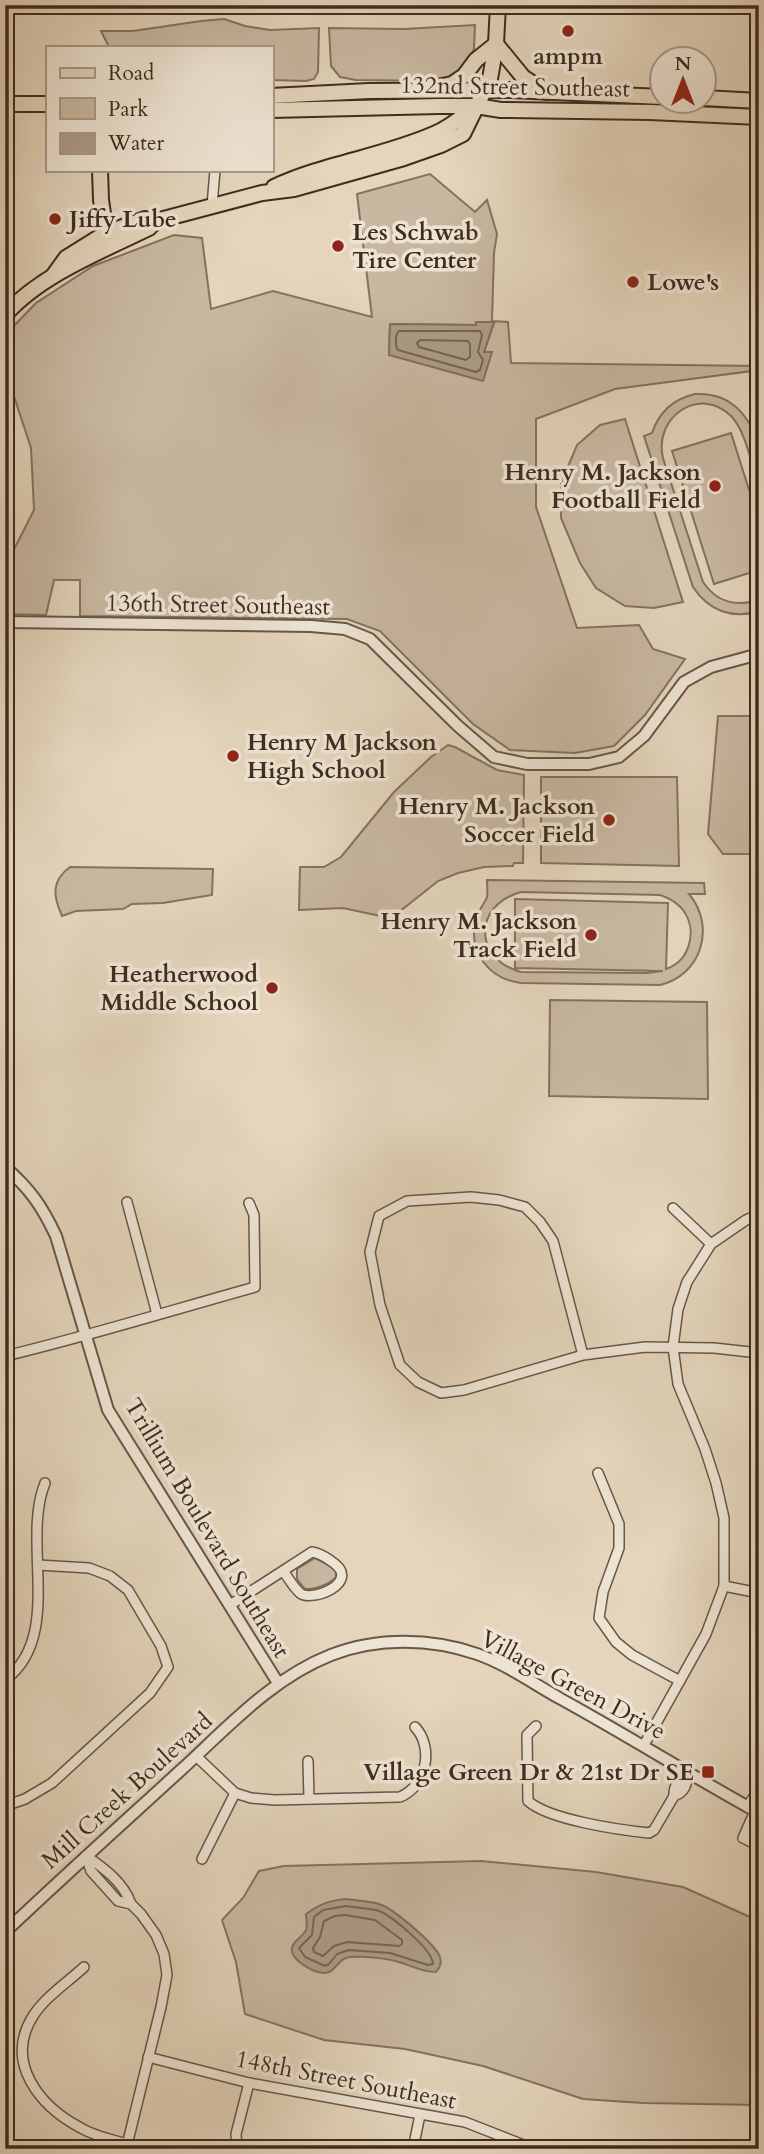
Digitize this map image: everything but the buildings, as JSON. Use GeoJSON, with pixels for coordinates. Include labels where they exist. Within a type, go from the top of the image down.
{"type":"FeatureCollection","features":[{"type":"Feature","properties":{"kind":"main road"},"geometry":{"type":"LineString","coordinates":[[53,276],[66,258],[106,233],[145,219],[156,221],[261,193],[294,189],[404,158],[463,134],[490,79],[496,44],[498,5]]}},
{"type":"Feature","properties":{"kind":"main road"},"geometry":{"type":"LineString","coordinates":[[414,92],[452,84],[464,76],[476,60],[496,44]]}},
{"type":"Feature","properties":{"kind":"main road"},"geometry":{"type":"LineString","coordinates":[[496,44],[523,76],[547,93]]}},
{"type":"Feature","properties":{"kind":"main road","name":"132nd Street Southeast"},"geometry":{"type":"LineString","coordinates":[[273,96],[369,91],[484,91],[648,96]]}},
{"type":"Feature","properties":{"kind":"main road"},"geometry":{"type":"LineString","coordinates":[[718,99],[759,101]]}},
{"type":"Feature","properties":{"kind":"main road"},"geometry":{"type":"LineString","coordinates":[[5,104],[46,104]]}},
{"type":"Feature","properties":{"kind":"main road","name":"132nd Street Southeast"},"geometry":{"type":"LineString","coordinates":[[273,110],[476,106],[502,110],[759,117]]}},
{"type":"Feature","properties":{"kind":"main road"},"geometry":{"type":"LineString","coordinates":[[83,260],[106,233],[100,172]]}},
{"type":"Feature","properties":{"kind":"main road"},"geometry":{"type":"LineString","coordinates":[[5,315],[53,276],[149,228],[156,221]]}},
{"type":"Feature","properties":{"kind":"street"},"geometry":{"type":"LineString","coordinates":[[212,206],[215,172]]}},
{"type":"Feature","properties":{"kind":"street","name":"136th Street Southeast"},"geometry":{"type":"LineString","coordinates":[[5,622],[311,626],[345,629],[370,639],[458,726],[494,757],[527,764],[589,764],[619,757],[644,736],[684,682],[712,667],[759,654]]}},
{"type":"Feature","properties":{"kind":"street","name":"Trillium Boulevard Southeast"},"geometry":{"type":"LineString","coordinates":[[5,1167],[22,1182],[44,1209],[56,1236],[108,1410],[278,1683]]}},
{"type":"Feature","properties":{"kind":"street"},"geometry":{"type":"LineString","coordinates":[[583,1355],[553,1241],[525,1207],[499,1199],[471,1197],[407,1200],[379,1216],[370,1252],[380,1305],[400,1365],[418,1382],[441,1393],[464,1390],[583,1355],[645,1347],[714,1348],[759,1353]]}},
{"type":"Feature","properties":{"kind":"street"},"geometry":{"type":"LineString","coordinates":[[127,1202],[157,1314]]}},
{"type":"Feature","properties":{"kind":"street"},"geometry":{"type":"LineString","coordinates":[[5,1356],[85,1337],[255,1287],[254,1215],[249,1203]]}},
{"type":"Feature","properties":{"kind":"street"},"geometry":{"type":"LineString","coordinates":[[673,1208],[711,1244]]}},
{"type":"Feature","properties":{"kind":"street"},"geometry":{"type":"LineString","coordinates":[[644,1745],[706,1634],[723,1586],[724,1518],[705,1449],[678,1384],[673,1347],[678,1309],[687,1282],[711,1244],[759,1214]]}},
{"type":"Feature","properties":{"kind":"street"},"geometry":{"type":"LineString","coordinates":[[598,1473],[619,1524],[619,1548],[603,1592],[599,1618],[616,1642],[632,1655],[681,1681]]}},
{"type":"Feature","properties":{"kind":"street"},"geometry":{"type":"LineString","coordinates":[[5,1680],[16,1672],[28,1654],[35,1629],[38,1500],[45,1483]]}},
{"type":"Feature","properties":{"kind":"street"},"geometry":{"type":"LineString","coordinates":[[230,1605],[312,1552],[320,1553],[339,1566],[342,1580],[337,1586],[306,1596],[301,1594],[283,1571]]}},
{"type":"Feature","properties":{"kind":"street"},"geometry":{"type":"LineString","coordinates":[[5,1806],[25,1799],[52,1783],[150,1693],[168,1667],[161,1646],[128,1590],[110,1576],[89,1568],[38,1565]]}},
{"type":"Feature","properties":{"kind":"street"},"geometry":{"type":"LineString","coordinates":[[723,1586],[759,1593]]}},
{"type":"Feature","properties":{"kind":"street","name":"Village Green Drive"},"geometry":{"type":"LineString","coordinates":[[278,1683],[312,1664],[348,1649],[398,1642],[443,1645],[479,1655],[644,1745],[753,1810]]}},
{"type":"Feature","properties":{"kind":"street","name":"Mill Creek Boulevard"},"geometry":{"type":"LineString","coordinates":[[5,1932],[278,1683]]}},
{"type":"Feature","properties":{"kind":"street"},"geometry":{"type":"LineString","coordinates":[[536,1726],[527,1735],[528,1801],[535,1807],[602,1827],[649,1833],[654,1830],[674,1796],[681,1794],[687,1784],[688,1772]]}},
{"type":"Feature","properties":{"kind":"street"},"geometry":{"type":"LineString","coordinates":[[196,1756],[235,1793],[251,1798],[275,1800],[400,1797],[417,1787],[424,1770],[425,1738],[415,1727]]}},
{"type":"Feature","properties":{"kind":"street"},"geometry":{"type":"LineString","coordinates":[[308,1762],[309,1799]]}},
{"type":"Feature","properties":{"kind":"street"},"geometry":{"type":"LineString","coordinates":[[759,1789],[743,1838],[759,1846]]}},
{"type":"Feature","properties":{"kind":"street"},"geometry":{"type":"LineString","coordinates":[[202,1859],[235,1793]]}},
{"type":"Feature","properties":{"kind":"street"},"geometry":{"type":"LineString","coordinates":[[84,1967],[35,2012],[26,2028],[24,2068],[44,2101],[63,2118],[83,2130],[126,2146],[161,2007],[167,1975],[166,1965],[156,1935],[131,1904],[127,1892],[101,1865],[86,1856]]}},
{"type":"Feature","properties":{"kind":"street","name":"148th Street Southeast"},"geometry":{"type":"LineString","coordinates":[[148,2057],[248,2083],[464,2122],[534,2149]]}},
{"type":"Feature","properties":{"kind":"street"},"geometry":{"type":"LineString","coordinates":[[237,2149],[236,2134],[248,2083]]}},
{"type":"Feature","properties":{"kind":"street"},"geometry":{"type":"LineString","coordinates":[[413,2149],[420,2115]]}},
{"type":"Feature","properties":{"kind":"green space"},"geometry":{"type":"Polygon","coordinates":[[[224,19],[270,30],[319,28],[318,72],[314,79],[306,81],[273,80],[273,46],[108,46],[101,31],[133,31],[224,19]]]}},
{"type":"Feature","properties":{"kind":"green space"},"geometry":{"type":"Polygon","coordinates":[[[475,25],[474,49],[467,64],[456,75],[439,81],[356,80],[340,77],[331,66],[329,28],[404,29],[475,25]]]}},
{"type":"Feature","properties":{"kind":"green space"},"geometry":{"type":"Polygon","coordinates":[[[430,174],[475,212],[487,200],[497,234],[492,321],[508,322],[511,363],[759,366],[759,370],[615,389],[536,419],[536,507],[577,628],[639,625],[653,649],[685,659],[645,715],[614,746],[575,753],[510,750],[473,724],[380,631],[347,619],[80,616],[80,580],[54,580],[46,615],[5,614],[5,567],[34,510],[31,448],[5,369],[5,335],[36,303],[93,266],[174,235],[202,238],[211,309],[273,291],[372,317],[357,194],[430,174]],[[494,323],[390,324],[389,355],[492,352],[484,352],[494,323]]]}},
{"type":"Feature","properties":{"kind":"green space"},"geometry":{"type":"Polygon","coordinates":[[[695,394],[719,397],[737,408],[744,416],[758,448],[759,487],[741,431],[731,416],[719,407],[693,405],[672,419],[665,430],[662,443],[663,458],[703,582],[721,599],[743,603],[759,599],[759,611],[739,614],[722,611],[706,602],[693,587],[644,436],[652,433],[668,408],[680,399],[695,394]]]}},
{"type":"Feature","properties":{"kind":"green space"},"geometry":{"type":"Polygon","coordinates":[[[625,419],[683,602],[654,608],[625,606],[596,588],[580,563],[561,518],[561,483],[577,445],[600,425],[625,419]]]}},
{"type":"Feature","properties":{"kind":"green space","name":"Henry M. Jackson Football Field"},"geometry":{"type":"Polygon","coordinates":[[[731,433],[759,521],[759,570],[714,584],[672,451],[731,433]]]}},
{"type":"Feature","properties":{"kind":"green space"},"geometry":{"type":"Polygon","coordinates":[[[718,716],[759,716],[759,854],[723,854],[708,834],[718,716]]]}},
{"type":"Feature","properties":{"kind":"green space"},"geometry":{"type":"Polygon","coordinates":[[[448,745],[497,770],[524,775],[523,863],[458,873],[438,881],[399,912],[385,917],[343,908],[299,910],[300,867],[324,867],[341,857],[394,792],[431,757],[448,745]]]}},
{"type":"Feature","properties":{"kind":"green space","name":"Henry M. Jackson Soccer Field"},"geometry":{"type":"Polygon","coordinates":[[[541,777],[677,777],[679,866],[541,863],[541,777]]]}},
{"type":"Feature","properties":{"kind":"green space"},"geometry":{"type":"Polygon","coordinates":[[[70,867],[213,869],[212,895],[163,903],[132,904],[123,909],[76,911],[62,916],[56,889],[59,878],[70,867]]]}},
{"type":"Feature","properties":{"kind":"green space"},"geometry":{"type":"Polygon","coordinates":[[[487,880],[704,883],[705,894],[689,894],[702,920],[700,948],[686,971],[674,980],[660,985],[510,981],[491,970],[478,954],[475,944],[475,921],[487,897],[487,880]],[[521,892],[505,899],[494,908],[487,920],[487,944],[494,956],[505,965],[521,972],[663,971],[515,968],[515,899],[668,903],[666,969],[674,965],[686,952],[691,935],[690,927],[681,907],[660,895],[521,892]]]}},
{"type":"Feature","properties":{"kind":"green space"},"geometry":{"type":"Polygon","coordinates":[[[550,1000],[707,1002],[708,1099],[549,1096],[550,1000]]]}},
{"type":"Feature","properties":{"kind":"green space"},"geometry":{"type":"Polygon","coordinates":[[[315,1558],[333,1567],[336,1577],[322,1586],[305,1589],[297,1579],[297,1569],[315,1558]]]}},
{"type":"Feature","properties":{"kind":"green space"},"geometry":{"type":"Polygon","coordinates":[[[481,1861],[596,1872],[683,1887],[759,1921],[759,2105],[583,2099],[483,2066],[405,2049],[324,2040],[245,2014],[236,1962],[222,1920],[243,1898],[259,1871],[284,1866],[481,1861]]]}},
{"type":"Feature","properties":{"kind":"water"},"geometry":{"type":"Polygon","coordinates":[[[476,322],[494,322],[484,352],[492,352],[483,381],[389,355],[390,324],[476,325],[476,322]]]}},
{"type":"Feature","properties":{"kind":"water"},"geometry":{"type":"Polygon","coordinates":[[[347,1899],[379,1904],[403,1919],[437,1951],[440,1967],[436,1972],[393,1961],[356,1957],[346,1958],[331,1971],[323,1973],[300,1963],[292,1948],[306,1930],[306,1914],[325,1903],[347,1899]]]}},
{"type":"Feature","properties":{"kind":"place","name":"ampm"},"geometry":{"type":"Point","coordinates":[568,31]}},
{"type":"Feature","properties":{"kind":"place","name":"Jiffy Lube"},"geometry":{"type":"Point","coordinates":[55,219]}},
{"type":"Feature","properties":{"kind":"place","name":"Les Schwab Tire Center"},"geometry":{"type":"Point","coordinates":[338,246]}},
{"type":"Feature","properties":{"kind":"place","name":"Lowe's"},"geometry":{"type":"Point","coordinates":[633,282]}},
{"type":"Feature","properties":{"kind":"place","name":"Henry M. Jackson Football Field"},"geometry":{"type":"Point","coordinates":[715,486]}},
{"type":"Feature","properties":{"kind":"place","name":"Henry M Jackson High School"},"geometry":{"type":"Point","coordinates":[233,756]}},
{"type":"Feature","properties":{"kind":"place","name":"Henry M. Jackson Soccer Field"},"geometry":{"type":"Point","coordinates":[609,820]}},
{"type":"Feature","properties":{"kind":"place","name":"Henry M. Jackson Track Field"},"geometry":{"type":"Point","coordinates":[591,935]}},
{"type":"Feature","properties":{"kind":"place","name":"Heatherwood Middle School"},"geometry":{"type":"Point","coordinates":[272,988]}},
{"type":"Feature","properties":{"kind":"place","name":"Village Green Dr & 21st Dr SE"},"geometry":{"type":"Point","coordinates":[708,1772]}}]}
